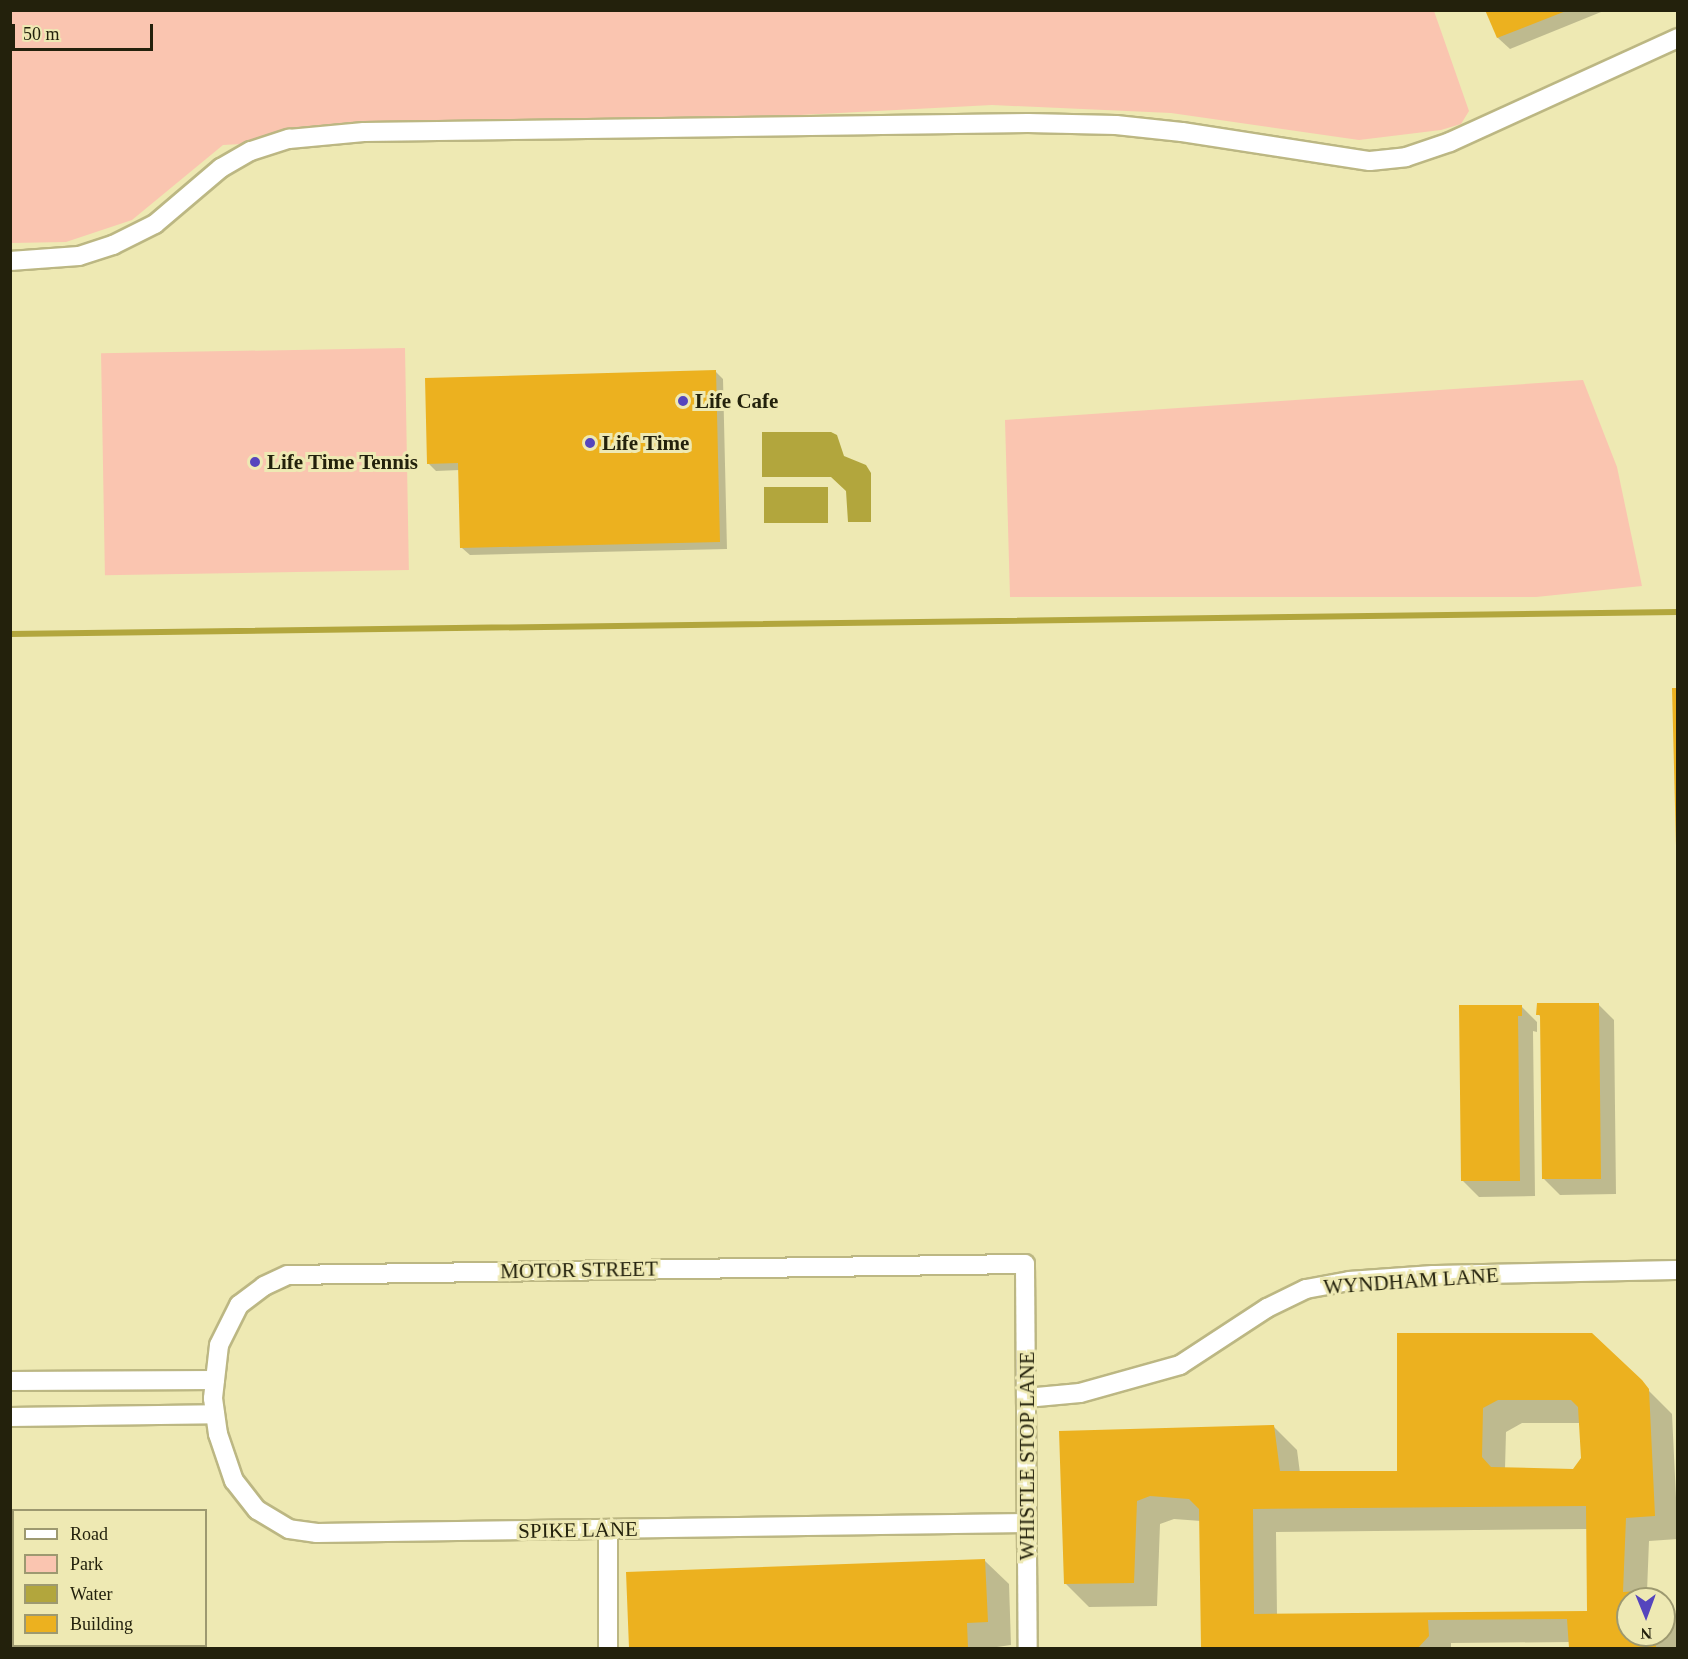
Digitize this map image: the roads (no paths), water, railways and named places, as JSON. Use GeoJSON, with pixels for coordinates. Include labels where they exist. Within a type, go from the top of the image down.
{"type":"FeatureCollection","features":[{"type":"Feature","properties":{"kind":"street"},"geometry":{"type":"LineString","coordinates":[[10,261],[79,256],[113,245],[156,224],[221,168],[251,151],[289,139],[363,132],[1039,123],[1116,125],[1182,132],[1370,161],[1406,157],[1450,142],[1677,38]]}},
{"type":"Feature","properties":{"kind":"street","name":"MOTOR STREET"},"geometry":{"type":"LineString","coordinates":[[214,1397],[219,1345],[239,1305],[264,1286],[288,1275],[1025,1264]]}},
{"type":"Feature","properties":{"kind":"street","name":"WHISTLE STOP LANE"},"geometry":{"type":"LineString","coordinates":[[1025,1264],[1028,1648]]}},
{"type":"Feature","properties":{"kind":"street","name":"WYNDHAM LANE"},"geometry":{"type":"LineString","coordinates":[[1026,1398],[1080,1393],[1180,1365],[1267,1308],[1306,1289],[1348,1281],[1433,1275],[1677,1270]]}},
{"type":"Feature","properties":{"kind":"street"},"geometry":{"type":"LineString","coordinates":[[10,1381],[214,1397]]}},
{"type":"Feature","properties":{"kind":"street"},"geometry":{"type":"LineString","coordinates":[[10,1417],[214,1397]]}},
{"type":"Feature","properties":{"kind":"street","name":"SPIKE LANE"},"geometry":{"type":"LineString","coordinates":[[214,1397],[234,1481],[257,1510],[289,1529],[317,1533],[1027,1523]]}},
{"type":"Feature","properties":{"kind":"street"},"geometry":{"type":"LineString","coordinates":[[608,1529],[608,1648]]}},
{"type":"Feature","properties":{"kind":"water"},"geometry":{"type":"Polygon","coordinates":[[[762,432],[831,432],[837,435],[844,456],[866,465],[871,473],[871,522],[848,522],[846,491],[831,477],[762,477],[762,432]]]}},
{"type":"Feature","properties":{"kind":"water"},"geometry":{"type":"Polygon","coordinates":[[[764,487],[828,487],[828,523],[764,523],[764,487]]]}},
{"type":"Feature","properties":{"kind":"waterway"},"geometry":{"type":"LineString","coordinates":[[10,634],[1678,612]]}},
{"type":"Feature","properties":{"kind":"place","name":"Life Cafe"},"geometry":{"type":"Point","coordinates":[683,401]}},
{"type":"Feature","properties":{"kind":"place","name":"Life Time"},"geometry":{"type":"Point","coordinates":[590,443]}},
{"type":"Feature","properties":{"kind":"place","name":"Life Time Tennis"},"geometry":{"type":"Point","coordinates":[255,462]}}]}
